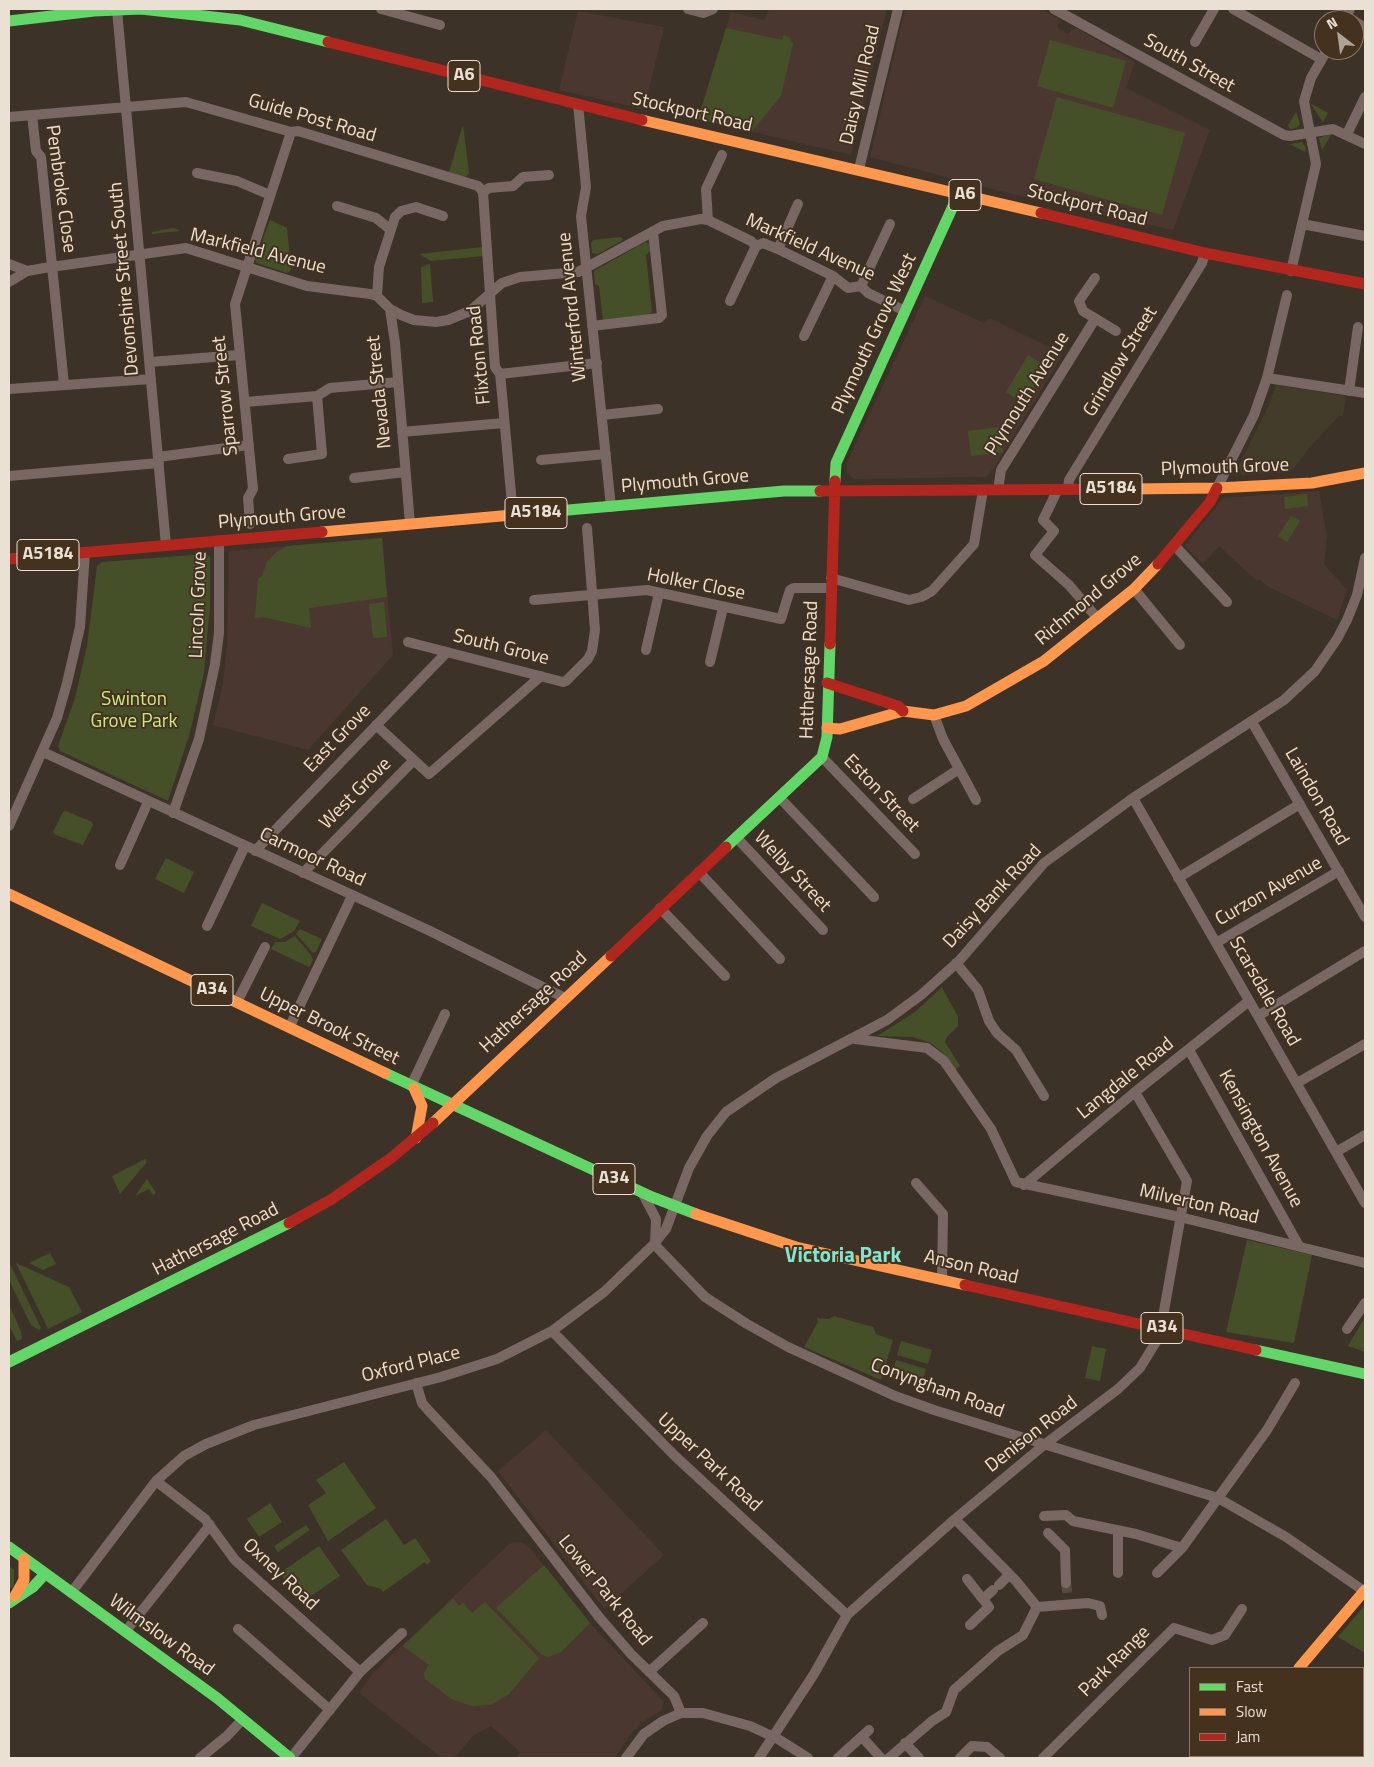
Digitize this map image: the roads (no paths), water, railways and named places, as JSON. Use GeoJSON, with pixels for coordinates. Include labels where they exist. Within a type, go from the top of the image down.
{"type":"FeatureCollection","features":[{"type":"Feature","properties":{"kind":"main road","name":"Stockport Road"},"geometry":{"type":"LineString","coordinates":[[9,21],[117,9],[191,12],[240,20],[578,104],[859,169],[1205,253],[1365,284]]}},
{"type":"Feature","properties":{"kind":"main road","name":"Plymouth Grove West"},"geometry":{"type":"LineString","coordinates":[[833,491],[836,463],[959,193]]}},
{"type":"Feature","properties":{"kind":"main road","name":"Plymouth Grove"},"geometry":{"type":"LineString","coordinates":[[9,559],[744,494],[833,491],[1218,488],[1312,483],[1365,473]]}},
{"type":"Feature","properties":{"kind":"main road","name":"Richmond Grove"},"geometry":{"type":"LineString","coordinates":[[827,728],[840,729],[903,711],[934,715],[966,706],[1044,661],[1134,589],[1175,546],[1210,502],[1218,488]]}},
{"type":"Feature","properties":{"kind":"main road","name":"Hathersage Road"},"geometry":{"type":"LineString","coordinates":[[9,1362],[296,1220],[358,1181],[416,1138],[822,757],[827,728],[833,491]]}},
{"type":"Feature","properties":{"kind":"main road","name":"Richmond Grove"},"geometry":{"type":"LineString","coordinates":[[827,683],[898,706],[903,711]]}},
{"type":"Feature","properties":{"kind":"main road","name":"Upper Brook Street"},"geometry":{"type":"LineString","coordinates":[[9,894],[290,1026],[450,1105],[580,1163]]}},
{"type":"Feature","properties":{"kind":"main road"},"geometry":{"type":"LineString","coordinates":[[412,1087],[422,1106],[420,1126],[416,1138]]}},
{"type":"Feature","properties":{"kind":"main road","name":"Anson Road"},"geometry":{"type":"LineString","coordinates":[[580,1163],[676,1206],[796,1247],[1365,1374]]}},
{"type":"Feature","properties":{"kind":"main road","name":"Wilmslow Road"},"geometry":{"type":"LineString","coordinates":[[9,1547],[244,1719],[291,1758]]}},
{"type":"Feature","properties":{"kind":"main road"},"geometry":{"type":"LineString","coordinates":[[10,1602],[23,1585],[24,1559]]}},
{"type":"Feature","properties":{"kind":"main road"},"geometry":{"type":"LineString","coordinates":[[10,1602],[34,1587],[45,1574]]}},
{"type":"Feature","properties":{"kind":"main road"},"geometry":{"type":"LineString","coordinates":[[1300,1667],[1365,1590]]}},
{"type":"Feature","properties":{"kind":"street","name":"Devonshire Street South"},"geometry":{"type":"LineString","coordinates":[[117,9],[166,545]]}},
{"type":"Feature","properties":{"kind":"street"},"geometry":{"type":"LineString","coordinates":[[381,9],[395,11],[440,24]]}},
{"type":"Feature","properties":{"kind":"street"},"geometry":{"type":"LineString","coordinates":[[688,9],[703,13],[713,9]]}},
{"type":"Feature","properties":{"kind":"street","name":"Daisy Mill Road"},"geometry":{"type":"LineString","coordinates":[[859,169],[898,9]]}},
{"type":"Feature","properties":{"kind":"street","name":"South Street"},"geometry":{"type":"LineString","coordinates":[[1054,9],[1274,131],[1290,136],[1333,129],[1347,134]]}},
{"type":"Feature","properties":{"kind":"street"},"geometry":{"type":"LineString","coordinates":[[1195,42],[1214,9]]}},
{"type":"Feature","properties":{"kind":"street"},"geometry":{"type":"LineString","coordinates":[[1233,9],[1252,13],[1314,49]]}},
{"type":"Feature","properties":{"kind":"street"},"geometry":{"type":"LineString","coordinates":[[1291,271],[1316,164],[1304,101],[1308,84],[1321,60]]}},
{"type":"Feature","properties":{"kind":"street"},"geometry":{"type":"LineString","coordinates":[[1365,97],[1347,134],[1365,144]]}},
{"type":"Feature","properties":{"kind":"street","name":"Guide Post Road"},"geometry":{"type":"LineString","coordinates":[[9,117],[186,102],[291,132],[298,131],[450,177],[478,186],[483,192]]}},
{"type":"Feature","properties":{"kind":"street","name":"Winterford Avenue"},"geometry":{"type":"LineString","coordinates":[[578,104],[586,186],[581,216],[592,326],[598,363],[611,507]]}},
{"type":"Feature","properties":{"kind":"street","name":"Pembroke Close"},"geometry":{"type":"LineString","coordinates":[[32,115],[36,151],[41,157],[64,384]]}},
{"type":"Feature","properties":{"kind":"street","name":"Sparrow Street"},"geometry":{"type":"LineString","coordinates":[[250,524],[248,498],[252,489],[249,445],[235,304],[291,132]]}},
{"type":"Feature","properties":{"kind":"street"},"geometry":{"type":"LineString","coordinates":[[443,216],[416,208],[401,211],[395,217],[379,267],[377,296],[390,309],[414,320],[430,322],[448,320],[470,311],[502,283],[520,277],[578,272],[673,223],[708,220],[706,189],[722,155]]}},
{"type":"Feature","properties":{"kind":"street"},"geometry":{"type":"LineString","coordinates":[[197,173],[237,181],[270,195]]}},
{"type":"Feature","properties":{"kind":"street"},"geometry":{"type":"LineString","coordinates":[[483,192],[489,188],[513,186],[523,177],[549,175]]}},
{"type":"Feature","properties":{"kind":"street","name":"Flixton Road"},"geometry":{"type":"LineString","coordinates":[[483,192],[495,367],[500,374],[513,515]]}},
{"type":"Feature","properties":{"kind":"street"},"geometry":{"type":"LineString","coordinates":[[778,249],[798,204]]}},
{"type":"Feature","properties":{"kind":"street"},"geometry":{"type":"LineString","coordinates":[[337,206],[376,218],[391,230]]}},
{"type":"Feature","properties":{"kind":"street","name":"Markfield Avenue"},"geometry":{"type":"LineString","coordinates":[[708,220],[751,241],[756,246],[763,243],[834,276],[848,288],[861,286],[868,294],[905,311]]}},
{"type":"Feature","properties":{"kind":"street"},"geometry":{"type":"LineString","coordinates":[[861,286],[890,224]]}},
{"type":"Feature","properties":{"kind":"street"},"geometry":{"type":"LineString","coordinates":[[1302,224],[1365,236]]}},
{"type":"Feature","properties":{"kind":"street"},"geometry":{"type":"LineString","coordinates":[[592,326],[659,318],[662,314],[653,232]]}},
{"type":"Feature","properties":{"kind":"street"},"geometry":{"type":"LineString","coordinates":[[730,301],[756,246]]}},
{"type":"Feature","properties":{"kind":"street","name":"Markfield Avenue"},"geometry":{"type":"LineString","coordinates":[[27,271],[186,248],[307,286],[377,296]]}},
{"type":"Feature","properties":{"kind":"street","name":"Grindlow Street"},"geometry":{"type":"LineString","coordinates":[[1098,619],[1069,585],[1034,555],[1054,531],[1043,520],[1203,261],[1205,253]]}},
{"type":"Feature","properties":{"kind":"street"},"geometry":{"type":"LineString","coordinates":[[9,264],[27,271]]}},
{"type":"Feature","properties":{"kind":"street"},"geometry":{"type":"LineString","coordinates":[[9,282],[27,271]]}},
{"type":"Feature","properties":{"kind":"street"},"geometry":{"type":"LineString","coordinates":[[804,336],[834,276]]}},
{"type":"Feature","properties":{"kind":"street"},"geometry":{"type":"LineString","coordinates":[[1095,278],[1079,301],[1083,311],[1116,332]]}},
{"type":"Feature","properties":{"kind":"street","name":"Richmond Grove"},"geometry":{"type":"LineString","coordinates":[[1218,488],[1254,415],[1267,378],[1287,295]]}},
{"type":"Feature","properties":{"kind":"street","name":"Nevada Street"},"geometry":{"type":"LineString","coordinates":[[390,309],[410,524]]}},
{"type":"Feature","properties":{"kind":"street","name":"Plymouth Avenue"},"geometry":{"type":"LineString","coordinates":[[998,490],[1001,470],[1095,319]]}},
{"type":"Feature","properties":{"kind":"street"},"geometry":{"type":"LineString","coordinates":[[1348,391],[1358,327]]}},
{"type":"Feature","properties":{"kind":"street"},"geometry":{"type":"LineString","coordinates":[[150,362],[240,355]]}},
{"type":"Feature","properties":{"kind":"street"},"geometry":{"type":"LineString","coordinates":[[500,374],[598,363]]}},
{"type":"Feature","properties":{"kind":"street"},"geometry":{"type":"LineString","coordinates":[[1267,378],[1365,393]]}},
{"type":"Feature","properties":{"kind":"street"},"geometry":{"type":"LineString","coordinates":[[9,389],[151,379]]}},
{"type":"Feature","properties":{"kind":"street"},"geometry":{"type":"LineString","coordinates":[[245,402],[318,396],[330,388],[398,382]]}},
{"type":"Feature","properties":{"kind":"street"},"geometry":{"type":"LineString","coordinates":[[288,459],[322,454],[318,396]]}},
{"type":"Feature","properties":{"kind":"street"},"geometry":{"type":"LineString","coordinates":[[602,414],[658,409]]}},
{"type":"Feature","properties":{"kind":"street"},"geometry":{"type":"LineString","coordinates":[[402,432],[504,422]]}},
{"type":"Feature","properties":{"kind":"street"},"geometry":{"type":"LineString","coordinates":[[9,476],[158,460],[249,445]]}},
{"type":"Feature","properties":{"kind":"street"},"geometry":{"type":"LineString","coordinates":[[541,460],[606,454]]}},
{"type":"Feature","properties":{"kind":"street","name":"Nevada Street"},"geometry":{"type":"LineString","coordinates":[[354,478],[405,472]]}},
{"type":"Feature","properties":{"kind":"street"},"geometry":{"type":"LineString","coordinates":[[830,583],[909,600],[922,597],[932,591],[974,544],[982,490]]}},
{"type":"Feature","properties":{"kind":"street"},"geometry":{"type":"LineString","coordinates":[[587,528],[592,595]]}},
{"type":"Feature","properties":{"kind":"street","name":"Lincoln Grove"},"geometry":{"type":"LineString","coordinates":[[173,813],[199,739],[216,664],[219,625],[219,541]]}},
{"type":"Feature","properties":{"kind":"street"},"geometry":{"type":"LineString","coordinates":[[1175,546],[1228,602]]}},
{"type":"Feature","properties":{"kind":"street"},"geometry":{"type":"LineString","coordinates":[[9,826],[43,752],[60,709],[80,627],[86,552]]}},
{"type":"Feature","properties":{"kind":"street","name":"Daisy Bank Road"},"geometry":{"type":"LineString","coordinates":[[676,1206],[689,1168],[707,1136],[726,1112],[790,1070],[855,1039],[888,1020],[922,995],[956,964],[1044,863],[1133,798],[1284,700],[1315,671],[1332,647],[1357,595],[1365,558]]}},
{"type":"Feature","properties":{"kind":"street","name":"Holker Close"},"geometry":{"type":"LineString","coordinates":[[534,600],[646,590],[781,619],[790,590],[830,583]]}},
{"type":"Feature","properties":{"kind":"street"},"geometry":{"type":"LineString","coordinates":[[1134,589],[1180,645]]}},
{"type":"Feature","properties":{"kind":"street"},"geometry":{"type":"LineString","coordinates":[[646,650],[660,593]]}},
{"type":"Feature","properties":{"kind":"street","name":"South Grove"},"geometry":{"type":"LineString","coordinates":[[408,642],[563,682],[588,659],[592,651],[596,630],[592,595]]}},
{"type":"Feature","properties":{"kind":"street"},"geometry":{"type":"LineString","coordinates":[[710,662],[723,608]]}},
{"type":"Feature","properties":{"kind":"street","name":"East Grove"},"geometry":{"type":"LineString","coordinates":[[255,851],[447,652]]}},
{"type":"Feature","properties":{"kind":"street"},"geometry":{"type":"LineString","coordinates":[[376,725],[429,774],[541,676]]}},
{"type":"Feature","properties":{"kind":"street"},"geometry":{"type":"LineString","coordinates":[[934,715],[959,769],[976,800]]}},
{"type":"Feature","properties":{"kind":"street","name":"Laindon Road"},"geometry":{"type":"LineString","coordinates":[[1252,722],[1365,916]]}},
{"type":"Feature","properties":{"kind":"street","name":"Carmoor Road"},"geometry":{"type":"LineString","coordinates":[[43,752],[428,930],[565,998]]}},
{"type":"Feature","properties":{"kind":"street","name":"Eston Street"},"geometry":{"type":"LineString","coordinates":[[822,757],[915,854]]}},
{"type":"Feature","properties":{"kind":"street","name":"West Grove"},"geometry":{"type":"LineString","coordinates":[[303,873],[414,760]]}},
{"type":"Feature","properties":{"kind":"street"},"geometry":{"type":"LineString","coordinates":[[913,799],[959,769]]}},
{"type":"Feature","properties":{"kind":"street"},"geometry":{"type":"LineString","coordinates":[[779,797],[874,897]]}},
{"type":"Feature","properties":{"kind":"street","name":"Scarsdale Road"},"geometry":{"type":"LineString","coordinates":[[1133,798],[1365,1203]]}},
{"type":"Feature","properties":{"kind":"street"},"geometry":{"type":"LineString","coordinates":[[120,865],[148,802]]}},
{"type":"Feature","properties":{"kind":"street"},"geometry":{"type":"LineString","coordinates":[[1178,878],[1300,804]]}},
{"type":"Feature","properties":{"kind":"street","name":"Welby Street"},"geometry":{"type":"LineString","coordinates":[[736,837],[823,930]]}},
{"type":"Feature","properties":{"kind":"street"},"geometry":{"type":"LineString","coordinates":[[208,926],[245,846]]}},
{"type":"Feature","properties":{"kind":"street","name":"Curzon Avenue"},"geometry":{"type":"LineString","coordinates":[[1216,943],[1339,871]]}},
{"type":"Feature","properties":{"kind":"street"},"geometry":{"type":"LineString","coordinates":[[700,872],[780,959]]}},
{"type":"Feature","properties":{"kind":"street"},"geometry":{"type":"LineString","coordinates":[[290,1026],[352,896]]}},
{"type":"Feature","properties":{"kind":"street"},"geometry":{"type":"LineString","coordinates":[[660,908],[725,976]]}},
{"type":"Feature","properties":{"kind":"street"},"geometry":{"type":"LineString","coordinates":[[237,1002],[265,947]]}},
{"type":"Feature","properties":{"kind":"street"},"geometry":{"type":"LineString","coordinates":[[1258,1016],[1365,951]]}},
{"type":"Feature","properties":{"kind":"street"},"geometry":{"type":"LineString","coordinates":[[956,964],[978,990],[989,1021],[997,1033],[1016,1050],[1044,1096]]}},
{"type":"Feature","properties":{"kind":"street","name":"Langdale Road"},"geometry":{"type":"LineString","coordinates":[[1024,1185],[1135,1092],[1249,1001]]}},
{"type":"Feature","properties":{"kind":"street"},"geometry":{"type":"LineString","coordinates":[[412,1087],[445,1014]]}},
{"type":"Feature","properties":{"kind":"street"},"geometry":{"type":"LineString","coordinates":[[855,1039],[927,1048],[944,1061],[991,1129],[1016,1182],[1024,1185]]}},
{"type":"Feature","properties":{"kind":"street"},"geometry":{"type":"LineString","coordinates":[[1297,1084],[1365,1044]]}},
{"type":"Feature","properties":{"kind":"street","name":"Kensington Avenue"},"geometry":{"type":"LineString","coordinates":[[1189,1050],[1299,1246]]}},
{"type":"Feature","properties":{"kind":"street","name":"Denison Road"},"geometry":{"type":"LineString","coordinates":[[759,1758],[814,1674],[847,1615],[955,1519],[1044,1445],[1113,1393],[1140,1368],[1156,1342],[1161,1328],[1187,1181],[1135,1092]]}},
{"type":"Feature","properties":{"kind":"street"},"geometry":{"type":"LineString","coordinates":[[1336,1152],[1365,1135]]}},
{"type":"Feature","properties":{"kind":"street"},"geometry":{"type":"LineString","coordinates":[[916,1183],[943,1214],[942,1279]]}},
{"type":"Feature","properties":{"kind":"street","name":"Milverton Road"},"geometry":{"type":"LineString","coordinates":[[1024,1185],[1180,1217],[1365,1263]]}},
{"type":"Feature","properties":{"kind":"street"},"geometry":{"type":"LineString","coordinates":[[639,1191],[649,1203],[656,1218],[654,1244]]}},
{"type":"Feature","properties":{"kind":"street","name":"Oxford Place"},"geometry":{"type":"LineString","coordinates":[[71,1593],[156,1481],[184,1456],[235,1431],[321,1406],[472,1368],[552,1331],[604,1292],[654,1244],[666,1229],[676,1206]]}},
{"type":"Feature","properties":{"kind":"street","name":"Conyngham Road"},"geometry":{"type":"LineString","coordinates":[[654,1244],[705,1297],[788,1347],[895,1396],[1044,1445],[1218,1498],[1286,1537],[1365,1590]]}},
{"type":"Feature","properties":{"kind":"street"},"geometry":{"type":"LineString","coordinates":[[1347,1329],[1365,1303]]}},
{"type":"Feature","properties":{"kind":"street","name":"Upper Park Road"},"geometry":{"type":"LineString","coordinates":[[552,1331],[675,1456],[847,1615]]}},
{"type":"Feature","properties":{"kind":"street","name":"Lower Park Road"},"geometry":{"type":"LineString","coordinates":[[416,1383],[422,1403],[491,1476],[599,1618],[674,1696],[681,1713]]}},
{"type":"Feature","properties":{"kind":"street"},"geometry":{"type":"LineString","coordinates":[[1157,1573],[1182,1548],[1267,1430],[1294,1383]]}},
{"type":"Feature","properties":{"kind":"street","name":"Oxney Road"},"geometry":{"type":"LineString","coordinates":[[156,1481],[205,1519],[235,1560],[360,1672]]}},
{"type":"Feature","properties":{"kind":"street"},"geometry":{"type":"LineString","coordinates":[[1044,1516],[1066,1515],[1073,1521],[1118,1532],[1136,1534],[1182,1548]]}},
{"type":"Feature","properties":{"kind":"street"},"geometry":{"type":"LineString","coordinates":[[955,1519],[1009,1574],[1037,1607]]}},
{"type":"Feature","properties":{"kind":"street"},"geometry":{"type":"LineString","coordinates":[[125,1632],[210,1525]]}},
{"type":"Feature","properties":{"kind":"street"},"geometry":{"type":"LineString","coordinates":[[1118,1532],[1118,1573]]}},
{"type":"Feature","properties":{"kind":"street"},"geometry":{"type":"LineString","coordinates":[[1048,1533],[1065,1550],[1066,1583]]}},
{"type":"Feature","properties":{"kind":"street"},"geometry":{"type":"LineString","coordinates":[[984,1599],[1009,1574]]}},
{"type":"Feature","properties":{"kind":"street"},"geometry":{"type":"LineString","coordinates":[[967,1579],[990,1607],[970,1625]]}},
{"type":"Feature","properties":{"kind":"street"},"geometry":{"type":"LineString","coordinates":[[1037,1607],[1068,1601],[1088,1603],[1100,1606],[1102,1615]]}},
{"type":"Feature","properties":{"kind":"street"},"geometry":{"type":"LineString","coordinates":[[889,1758],[932,1721],[946,1712],[954,1690],[998,1651],[1023,1634],[1037,1607]]}},
{"type":"Feature","properties":{"kind":"street","name":"Park Range"},"geometry":{"type":"LineString","coordinates":[[1043,1758],[1174,1628],[1212,1640],[1225,1635],[1242,1609]]}},
{"type":"Feature","properties":{"kind":"street"},"geometry":{"type":"LineString","coordinates":[[649,1672],[703,1623]]}},
{"type":"Feature","properties":{"kind":"street"},"geometry":{"type":"LineString","coordinates":[[238,1629],[330,1710]]}},
{"type":"Feature","properties":{"kind":"street"},"geometry":{"type":"LineString","coordinates":[[291,1758],[360,1672],[402,1633]]}},
{"type":"Feature","properties":{"kind":"street"},"geometry":{"type":"LineString","coordinates":[[626,1758],[644,1734],[663,1720],[681,1713],[704,1713],[726,1718],[772,1736],[808,1758]]}},
{"type":"Feature","properties":{"kind":"street"},"geometry":{"type":"LineString","coordinates":[[200,1758],[244,1719]]}},
{"type":"Feature","properties":{"kind":"street"},"geometry":{"type":"LineString","coordinates":[[838,1758],[866,1734],[881,1758]]}},
{"type":"Feature","properties":{"kind":"street"},"geometry":{"type":"LineString","coordinates":[[905,1743],[919,1758]]}},
{"type":"Feature","properties":{"kind":"street"},"geometry":{"type":"LineString","coordinates":[[960,1758],[972,1746],[987,1747],[1000,1758]]}},
{"type":"Feature","properties":{"kind":"tunnel"},"geometry":{"type":"LineString","coordinates":[[1066,1583],[1068,1598]]}},
{"type":"Feature","properties":{"kind":"district","name":"Victoria Park"},"geometry":{"type":"Point","coordinates":[843,1257]}},
{"type":"Feature","properties":{"kind":"park label","name":"Swinton Grove Park"},"geometry":{"type":"Point","coordinates":[134,711]}}]}
